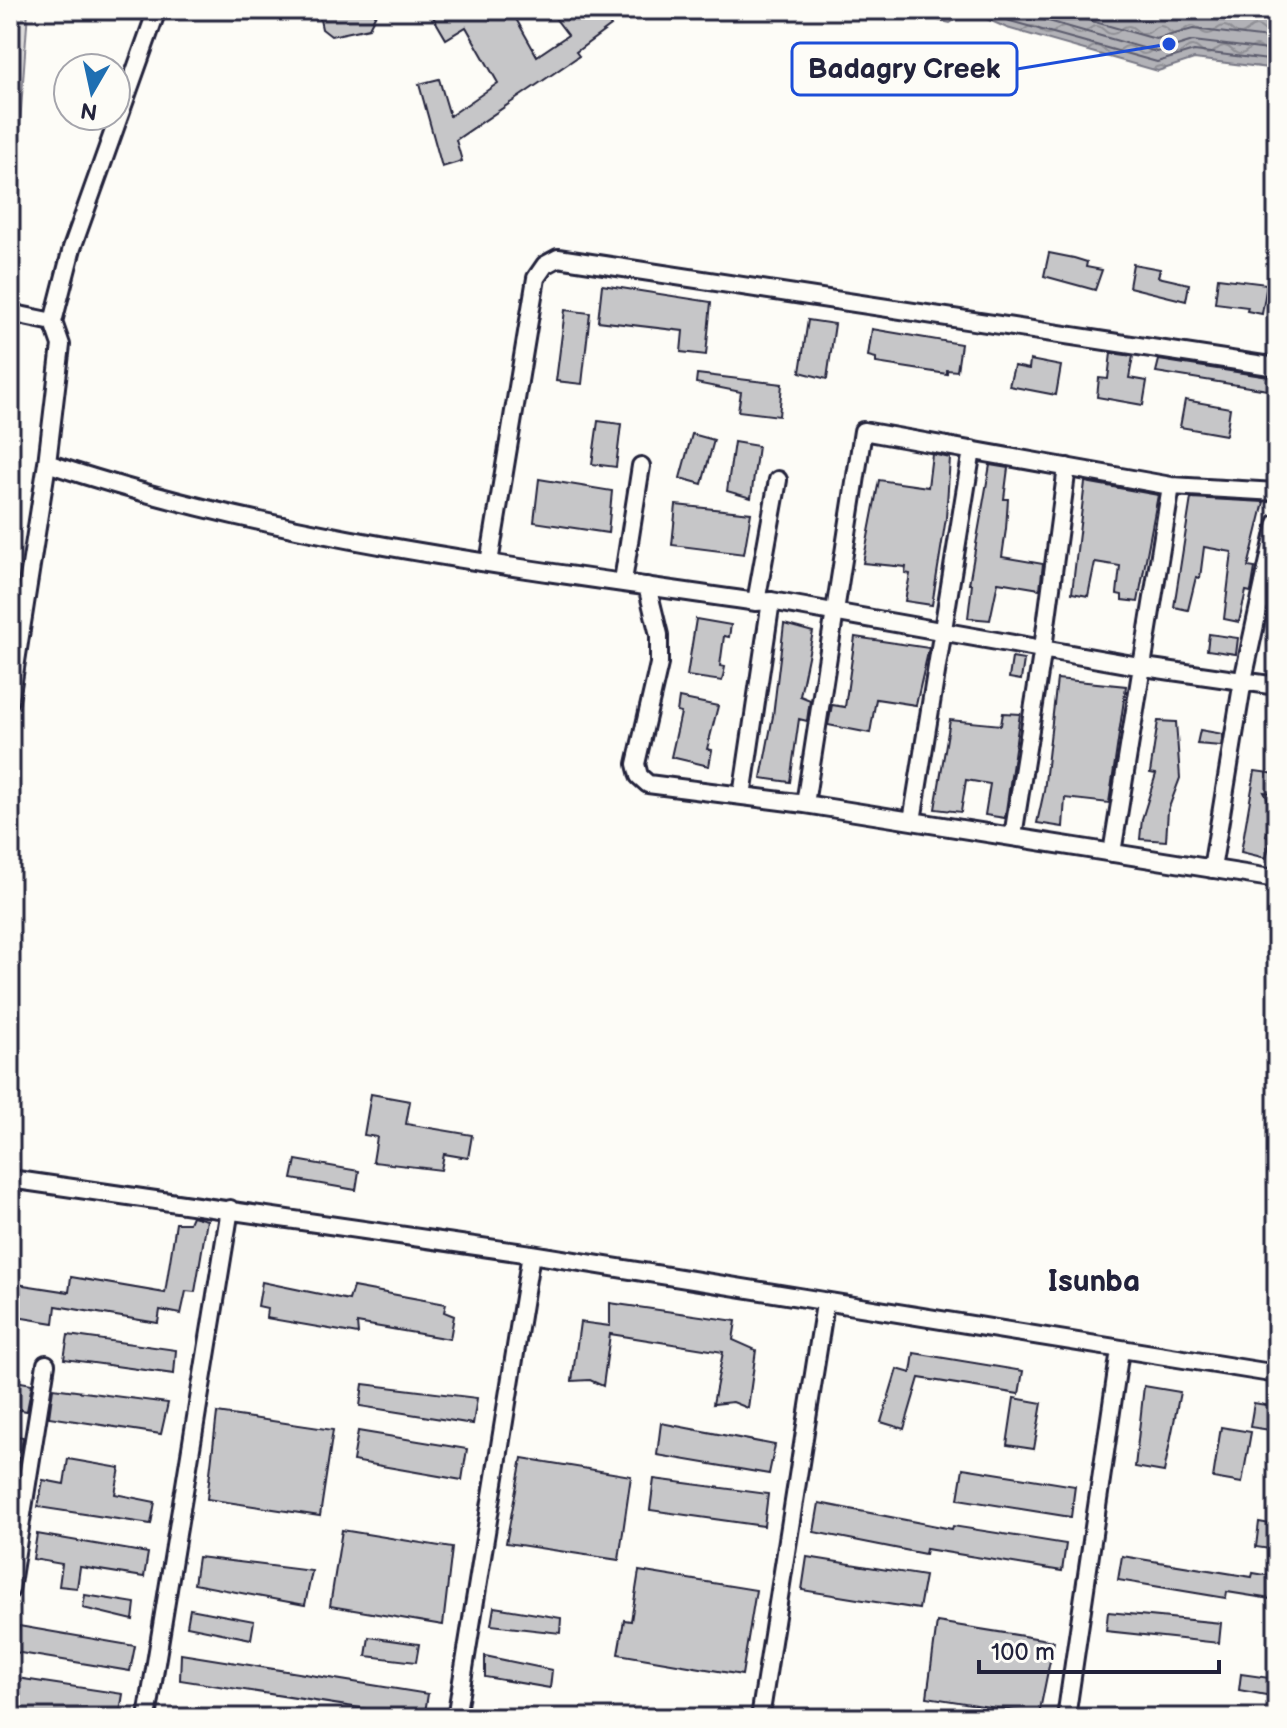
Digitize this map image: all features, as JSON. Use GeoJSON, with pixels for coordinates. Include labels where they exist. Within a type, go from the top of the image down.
{"type":"FeatureCollection","features":[{"type":"Feature","properties":{"kind":"street"},"geometry":{"type":"LineString","coordinates":[[10,700],[47,463],[61,345],[53,322],[72,248],[157,10]]}},
{"type":"Feature","properties":{"kind":"street"},"geometry":{"type":"LineString","coordinates":[[489,563],[536,278],[545,265],[558,258],[1277,367]]}},
{"type":"Feature","properties":{"kind":"street"},"geometry":{"type":"LineString","coordinates":[[10,313],[53,322]]}},
{"type":"Feature","properties":{"kind":"street"},"geometry":{"type":"LineString","coordinates":[[805,804],[863,431],[1171,486],[1277,492]]}},
{"type":"Feature","properties":{"kind":"street"},"geometry":{"type":"LineString","coordinates":[[912,821],[972,450]]}},
{"type":"Feature","properties":{"kind":"street"},"geometry":{"type":"LineString","coordinates":[[47,463],[108,483],[235,516],[353,542],[764,601],[1144,667],[1277,686]]}},
{"type":"Feature","properties":{"kind":"street"},"geometry":{"type":"LineString","coordinates":[[623,581],[641,466]]}},
{"type":"Feature","properties":{"kind":"street"},"geometry":{"type":"LineString","coordinates":[[1013,836],[1043,648],[1067,467]]}},
{"type":"Feature","properties":{"kind":"street"},"geometry":{"type":"LineString","coordinates":[[742,796],[778,480]]}},
{"type":"Feature","properties":{"kind":"street"},"geometry":{"type":"LineString","coordinates":[[1112,853],[1171,486]]}},
{"type":"Feature","properties":{"kind":"street"},"geometry":{"type":"LineString","coordinates":[[1212,869],[1243,680],[1277,523]]}},
{"type":"Feature","properties":{"kind":"street"},"geometry":{"type":"LineString","coordinates":[[647,586],[659,635],[659,664],[636,764],[639,776],[648,784],[805,804],[1277,879]]}},
{"type":"Feature","properties":{"kind":"street"},"geometry":{"type":"LineString","coordinates":[[10,1179],[531,1254],[825,1304],[1032,1333],[1277,1374]]}},
{"type":"Feature","properties":{"kind":"street"},"geometry":{"type":"LineString","coordinates":[[147,1718],[230,1209]]}},
{"type":"Feature","properties":{"kind":"street"},"geometry":{"type":"LineString","coordinates":[[456,1718],[531,1254]]}},
{"type":"Feature","properties":{"kind":"street"},"geometry":{"type":"LineString","coordinates":[[760,1718],[825,1304]]}},
{"type":"Feature","properties":{"kind":"street"},"geometry":{"type":"LineString","coordinates":[[1066,1718],[1120,1350]]}},
{"type":"Feature","properties":{"kind":"street"},"geometry":{"type":"LineString","coordinates":[[10,1590],[46,1364]]}},
{"type":"Feature","properties":{"kind":"green space"},"geometry":{"type":"Polygon","coordinates":[[[10,10],[28,10],[10,267],[10,10]]]}},
{"type":"Feature","properties":{"kind":"water"},"geometry":{"type":"Polygon","coordinates":[[[894,10],[1277,10],[1277,69],[1194,59],[1158,71],[1007,28],[969,11],[950,23],[894,10]]]}},
{"type":"Feature","properties":{"kind":"building"},"geometry":{"type":"Polygon","coordinates":[[[318,10],[378,10],[369,28],[331,36],[322,29],[318,10]]]}},
{"type":"Feature","properties":{"kind":"building"},"geometry":{"type":"Polygon","coordinates":[[[440,10],[511,10],[537,56],[568,35],[549,10],[599,10],[611,26],[576,52],[579,56],[456,140],[462,161],[442,167],[419,84],[439,79],[450,116],[498,83],[466,27],[446,39],[432,15],[440,10]]]}},
{"type":"Feature","properties":{"kind":"building"},"geometry":{"type":"Polygon","coordinates":[[[1049,253],[1087,262],[1086,267],[1102,270],[1095,290],[1044,276],[1049,253]]]}},
{"type":"Feature","properties":{"kind":"building"},"geometry":{"type":"Polygon","coordinates":[[[1133,264],[1160,269],[1158,277],[1189,284],[1186,301],[1129,287],[1133,264]]]}},
{"type":"Feature","properties":{"kind":"building"},"geometry":{"type":"Polygon","coordinates":[[[1218,278],[1267,284],[1262,314],[1247,311],[1248,307],[1215,303],[1218,278]]]}},
{"type":"Feature","properties":{"kind":"building"},"geometry":{"type":"Polygon","coordinates":[[[602,285],[711,302],[706,355],[681,352],[683,331],[598,321],[602,285]]]}},
{"type":"Feature","properties":{"kind":"building"},"geometry":{"type":"Polygon","coordinates":[[[565,310],[590,313],[582,384],[556,381],[565,310]]]}},
{"type":"Feature","properties":{"kind":"building"},"geometry":{"type":"Polygon","coordinates":[[[808,320],[835,324],[827,379],[800,372],[808,320]]]}},
{"type":"Feature","properties":{"kind":"building"},"geometry":{"type":"Polygon","coordinates":[[[872,329],[961,344],[957,371],[947,370],[947,374],[876,363],[876,358],[868,356],[872,329]]]}},
{"type":"Feature","properties":{"kind":"building"},"geometry":{"type":"Polygon","coordinates":[[[1111,353],[1133,356],[1129,378],[1147,381],[1143,405],[1097,397],[1099,378],[1108,379],[1111,353]]]}},
{"type":"Feature","properties":{"kind":"building"},"geometry":{"type":"Polygon","coordinates":[[[1030,360],[1061,366],[1056,395],[1009,386],[1014,366],[1029,369],[1030,360]]]}},
{"type":"Feature","properties":{"kind":"building"},"geometry":{"type":"Polygon","coordinates":[[[1159,360],[1275,378],[1274,391],[1156,372],[1159,360]]]}},
{"type":"Feature","properties":{"kind":"building"},"geometry":{"type":"Polygon","coordinates":[[[697,374],[782,384],[779,416],[738,411],[741,392],[696,383],[697,374]]]}},
{"type":"Feature","properties":{"kind":"building"},"geometry":{"type":"Polygon","coordinates":[[[1185,400],[1230,408],[1226,435],[1180,427],[1185,400]]]}},
{"type":"Feature","properties":{"kind":"building"},"geometry":{"type":"Polygon","coordinates":[[[598,421],[621,424],[616,467],[592,464],[598,421]]]}},
{"type":"Feature","properties":{"kind":"building"},"geometry":{"type":"Polygon","coordinates":[[[692,434],[714,440],[702,484],[680,478],[692,434]]]}},
{"type":"Feature","properties":{"kind":"building"},"geometry":{"type":"Polygon","coordinates":[[[734,442],[758,446],[751,498],[727,491],[734,442]]]}},
{"type":"Feature","properties":{"kind":"building"},"geometry":{"type":"Polygon","coordinates":[[[932,454],[950,458],[946,518],[932,605],[905,601],[910,574],[905,573],[906,567],[863,563],[879,480],[928,487],[932,454]]]}},
{"type":"Feature","properties":{"kind":"building"},"geometry":{"type":"Polygon","coordinates":[[[990,465],[1008,468],[1002,557],[1043,564],[1040,589],[998,582],[990,620],[968,618],[972,584],[969,584],[990,465]]]}},
{"type":"Feature","properties":{"kind":"building"},"geometry":{"type":"Polygon","coordinates":[[[539,479],[612,491],[608,533],[534,522],[539,479]]]}},
{"type":"Feature","properties":{"kind":"building"},"geometry":{"type":"Polygon","coordinates":[[[1085,482],[1158,495],[1138,602],[1122,600],[1122,595],[1117,594],[1120,566],[1095,562],[1088,596],[1072,593],[1085,482]]]}},
{"type":"Feature","properties":{"kind":"building"},"geometry":{"type":"Polygon","coordinates":[[[1191,498],[1264,502],[1248,567],[1255,568],[1251,592],[1246,591],[1239,622],[1224,619],[1232,552],[1204,547],[1200,578],[1196,577],[1188,610],[1174,607],[1191,498]]]}},
{"type":"Feature","properties":{"kind":"building"},"geometry":{"type":"Polygon","coordinates":[[[676,505],[751,513],[744,554],[672,545],[676,505]]]}},
{"type":"Feature","properties":{"kind":"building"},"geometry":{"type":"Polygon","coordinates":[[[696,619],[731,625],[729,637],[724,636],[720,666],[725,667],[722,681],[687,676],[696,619]]]}},
{"type":"Feature","properties":{"kind":"building"},"geometry":{"type":"Polygon","coordinates":[[[784,624],[813,632],[800,696],[810,700],[807,721],[799,719],[790,782],[761,778],[773,716],[784,624]]]}},
{"type":"Feature","properties":{"kind":"building"},"geometry":{"type":"Polygon","coordinates":[[[1209,634],[1238,638],[1236,654],[1207,650],[1209,634]]]}},
{"type":"Feature","properties":{"kind":"building"},"geometry":{"type":"Polygon","coordinates":[[[855,637],[929,648],[916,705],[876,699],[870,733],[828,725],[832,705],[845,707],[855,637]]]}},
{"type":"Feature","properties":{"kind":"building"},"geometry":{"type":"Polygon","coordinates":[[[1012,658],[1024,660],[1021,680],[1009,678],[1012,658]]]}},
{"type":"Feature","properties":{"kind":"building"},"geometry":{"type":"Polygon","coordinates":[[[1057,679],[1126,686],[1109,803],[1065,798],[1063,827],[1037,823],[1044,791],[1057,679]]]}},
{"type":"Feature","properties":{"kind":"building"},"geometry":{"type":"Polygon","coordinates":[[[679,698],[718,706],[707,749],[712,750],[709,766],[671,757],[681,713],[677,712],[679,698]]]}},
{"type":"Feature","properties":{"kind":"building"},"geometry":{"type":"Polygon","coordinates":[[[1003,713],[1020,714],[1005,818],[985,815],[990,784],[966,780],[961,812],[935,809],[950,720],[1001,725],[1003,713]]]}},
{"type":"Feature","properties":{"kind":"building"},"geometry":{"type":"Polygon","coordinates":[[[1158,721],[1176,722],[1180,778],[1168,810],[1166,841],[1140,839],[1142,819],[1156,774],[1150,773],[1158,721]]]}},
{"type":"Feature","properties":{"kind":"building"},"geometry":{"type":"Polygon","coordinates":[[[1200,730],[1223,734],[1221,746],[1197,744],[1200,730]]]}},
{"type":"Feature","properties":{"kind":"building"},"geometry":{"type":"Polygon","coordinates":[[[1255,771],[1277,774],[1277,794],[1264,792],[1273,809],[1266,836],[1271,837],[1266,858],[1241,852],[1255,771]]]}},
{"type":"Feature","properties":{"kind":"building"},"geometry":{"type":"Polygon","coordinates":[[[371,1094],[410,1101],[406,1124],[472,1135],[468,1158],[444,1154],[441,1170],[373,1162],[377,1137],[364,1135],[371,1094]]]}},
{"type":"Feature","properties":{"kind":"building"},"geometry":{"type":"Polygon","coordinates":[[[296,1160],[359,1171],[356,1190],[292,1179],[296,1160]]]}},
{"type":"Feature","properties":{"kind":"building"},"geometry":{"type":"Polygon","coordinates":[[[192,1216],[207,1220],[195,1292],[186,1291],[181,1314],[160,1310],[158,1323],[56,1306],[54,1323],[10,1316],[10,1283],[69,1292],[71,1277],[165,1293],[176,1223],[189,1223],[192,1216]]]}},
{"type":"Feature","properties":{"kind":"building"},"geometry":{"type":"Polygon","coordinates":[[[262,1282],[349,1300],[353,1287],[446,1304],[444,1312],[454,1316],[450,1339],[357,1323],[358,1334],[266,1318],[267,1308],[258,1306],[262,1282]]]}},
{"type":"Feature","properties":{"kind":"building"},"geometry":{"type":"Polygon","coordinates":[[[610,1303],[736,1321],[733,1340],[756,1350],[748,1408],[733,1402],[713,1404],[723,1352],[610,1334],[603,1386],[590,1380],[572,1381],[580,1322],[610,1326],[610,1303]]]}},
{"type":"Feature","properties":{"kind":"building"},"geometry":{"type":"Polygon","coordinates":[[[68,1335],[176,1350],[174,1374],[64,1359],[68,1335]]]}},
{"type":"Feature","properties":{"kind":"building"},"geometry":{"type":"Polygon","coordinates":[[[914,1353],[1023,1371],[1019,1394],[919,1378],[904,1429],[881,1422],[897,1369],[911,1373],[914,1353]]]}},
{"type":"Feature","properties":{"kind":"building"},"geometry":{"type":"Polygon","coordinates":[[[10,1380],[32,1384],[27,1411],[10,1408],[10,1380]]]}},
{"type":"Feature","properties":{"kind":"building"},"geometry":{"type":"Polygon","coordinates":[[[363,1384],[477,1398],[473,1424],[360,1406],[363,1384]]]}},
{"type":"Feature","properties":{"kind":"building"},"geometry":{"type":"Polygon","coordinates":[[[1144,1386],[1180,1392],[1164,1472],[1135,1467],[1144,1386]]]}},
{"type":"Feature","properties":{"kind":"building"},"geometry":{"type":"Polygon","coordinates":[[[53,1388],[168,1403],[161,1434],[49,1417],[53,1388]]]}},
{"type":"Feature","properties":{"kind":"building"},"geometry":{"type":"Polygon","coordinates":[[[1014,1398],[1042,1403],[1034,1449],[1007,1445],[1014,1398]]]}},
{"type":"Feature","properties":{"kind":"building"},"geometry":{"type":"Polygon","coordinates":[[[1254,1403],[1277,1407],[1277,1431],[1250,1427],[1254,1403]]]}},
{"type":"Feature","properties":{"kind":"building"},"geometry":{"type":"Polygon","coordinates":[[[217,1413],[333,1430],[320,1516],[207,1499],[217,1413]]]}},
{"type":"Feature","properties":{"kind":"building"},"geometry":{"type":"Polygon","coordinates":[[[661,1423],[775,1445],[769,1474],[657,1455],[661,1423]]]}},
{"type":"Feature","properties":{"kind":"building"},"geometry":{"type":"Polygon","coordinates":[[[1221,1427],[1251,1432],[1242,1483],[1213,1478],[1221,1427]]]}},
{"type":"Feature","properties":{"kind":"building"},"geometry":{"type":"Polygon","coordinates":[[[358,1431],[467,1449],[462,1480],[353,1461],[358,1431]]]}},
{"type":"Feature","properties":{"kind":"building"},"geometry":{"type":"Polygon","coordinates":[[[10,1435],[23,1437],[19,1462],[10,1460],[10,1435]]]}},
{"type":"Feature","properties":{"kind":"building"},"geometry":{"type":"Polygon","coordinates":[[[522,1458],[631,1476],[619,1560],[506,1543],[522,1458]]]}},
{"type":"Feature","properties":{"kind":"building"},"geometry":{"type":"Polygon","coordinates":[[[68,1459],[120,1468],[115,1494],[155,1502],[151,1524],[38,1507],[43,1480],[64,1484],[68,1459]]]}},
{"type":"Feature","properties":{"kind":"building"},"geometry":{"type":"Polygon","coordinates":[[[963,1468],[1075,1486],[1071,1517],[958,1499],[963,1468]]]}},
{"type":"Feature","properties":{"kind":"building"},"geometry":{"type":"Polygon","coordinates":[[[654,1479],[768,1494],[764,1526],[650,1510],[654,1479]]]}},
{"type":"Feature","properties":{"kind":"building"},"geometry":{"type":"Polygon","coordinates":[[[819,1503],[952,1529],[953,1526],[1066,1544],[1062,1571],[926,1549],[925,1554],[814,1532],[819,1503]]]}},
{"type":"Feature","properties":{"kind":"building"},"geometry":{"type":"Polygon","coordinates":[[[1259,1522],[1277,1525],[1277,1550],[1256,1547],[1259,1522]]]}},
{"type":"Feature","properties":{"kind":"building"},"geometry":{"type":"Polygon","coordinates":[[[342,1530],[452,1548],[443,1625],[330,1606],[342,1530]]]}},
{"type":"Feature","properties":{"kind":"building"},"geometry":{"type":"Polygon","coordinates":[[[37,1534],[148,1553],[144,1577],[80,1567],[77,1588],[59,1586],[62,1564],[33,1559],[37,1534]]]}},
{"type":"Feature","properties":{"kind":"building"},"geometry":{"type":"Polygon","coordinates":[[[1122,1556],[1252,1577],[1253,1573],[1277,1577],[1277,1600],[1227,1592],[1226,1598],[1118,1580],[1122,1556]]]}},
{"type":"Feature","properties":{"kind":"building"},"geometry":{"type":"Polygon","coordinates":[[[198,1557],[312,1571],[305,1605],[194,1584],[198,1557]]]}},
{"type":"Feature","properties":{"kind":"building"},"geometry":{"type":"Polygon","coordinates":[[[807,1557],[925,1576],[919,1609],[802,1590],[807,1557]]]}},
{"type":"Feature","properties":{"kind":"building"},"geometry":{"type":"Polygon","coordinates":[[[639,1571],[756,1590],[742,1675],[618,1654],[624,1620],[631,1621],[639,1571]]]}},
{"type":"Feature","properties":{"kind":"building"},"geometry":{"type":"Polygon","coordinates":[[[85,1595],[135,1603],[133,1620],[83,1608],[85,1595]]]}},
{"type":"Feature","properties":{"kind":"building"},"geometry":{"type":"Polygon","coordinates":[[[494,1607],[561,1618],[560,1633],[491,1625],[494,1607]]]}},
{"type":"Feature","properties":{"kind":"building"},"geometry":{"type":"Polygon","coordinates":[[[190,1609],[254,1621],[251,1639],[187,1626],[190,1609]]]}},
{"type":"Feature","properties":{"kind":"building"},"geometry":{"type":"Polygon","coordinates":[[[1108,1612],[1221,1623],[1219,1643],[1106,1631],[1108,1612]]]}},
{"type":"Feature","properties":{"kind":"building"},"geometry":{"type":"Polygon","coordinates":[[[937,1622],[1054,1641],[1039,1715],[927,1697],[937,1622]]]}},
{"type":"Feature","properties":{"kind":"building"},"geometry":{"type":"Polygon","coordinates":[[[19,1626],[135,1646],[130,1671],[14,1652],[19,1626]]]}},
{"type":"Feature","properties":{"kind":"building"},"geometry":{"type":"Polygon","coordinates":[[[369,1637],[419,1644],[416,1662],[366,1656],[369,1637]]]}},
{"type":"Feature","properties":{"kind":"building"},"geometry":{"type":"Polygon","coordinates":[[[181,1654],[428,1694],[424,1718],[180,1680],[181,1654]]]}},
{"type":"Feature","properties":{"kind":"building"},"geometry":{"type":"Polygon","coordinates":[[[485,1656],[552,1670],[550,1688],[485,1677],[485,1656]]]}},
{"type":"Feature","properties":{"kind":"building"},"geometry":{"type":"Polygon","coordinates":[[[1241,1674],[1277,1679],[1277,1697],[1239,1690],[1241,1674]]]}},
{"type":"Feature","properties":{"kind":"building"},"geometry":{"type":"Polygon","coordinates":[[[10,1677],[123,1694],[119,1718],[62,1718],[10,1710],[10,1677]]]}},
{"type":"Feature","properties":{"kind":"place","name":"Badagry Creek"},"geometry":{"type":"Point","coordinates":[1169,44]}},
{"type":"Feature","properties":{"kind":"district","name":"Isunba"},"geometry":{"type":"Point","coordinates":[1094,1282]}}]}
